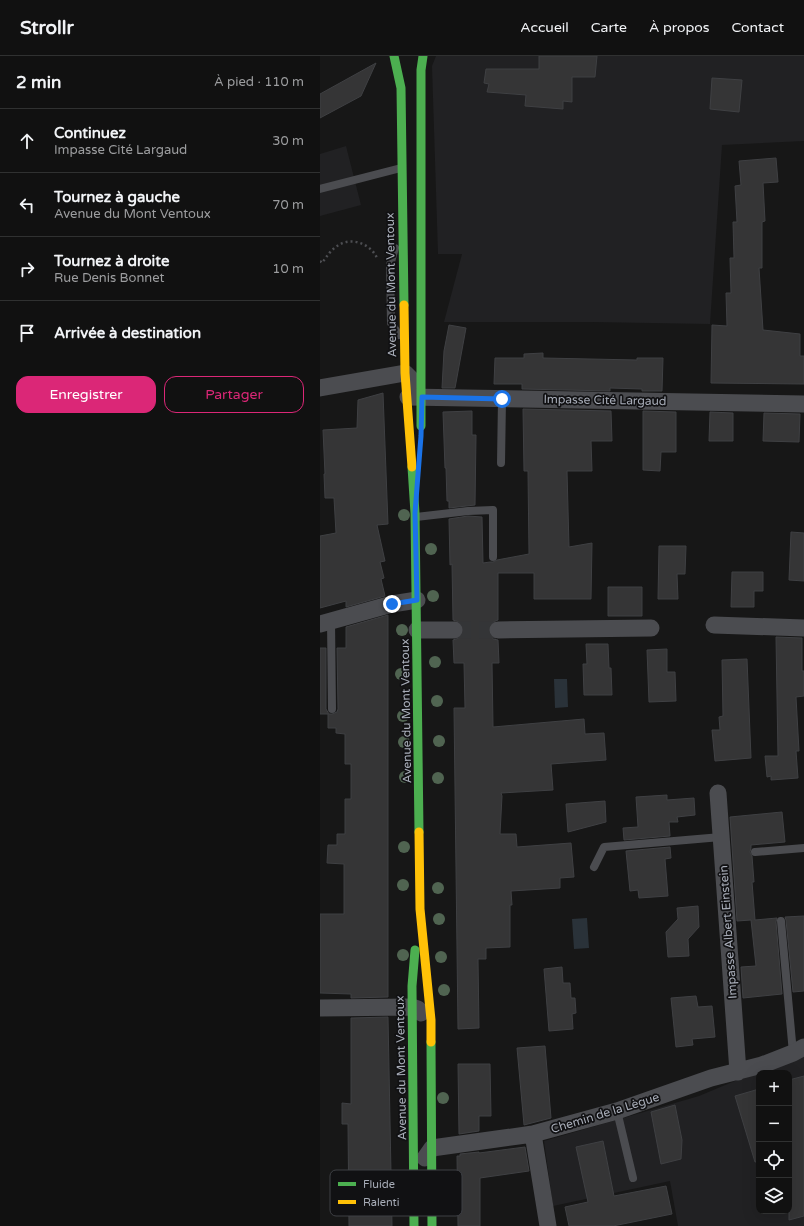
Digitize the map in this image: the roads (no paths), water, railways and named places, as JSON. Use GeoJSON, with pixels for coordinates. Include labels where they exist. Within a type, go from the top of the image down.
{"type":"FeatureCollection","features":[{"type":"Feature","properties":{"kind":"main road","name":"Avenue du Mont Ventoux"},"geometry":{"type":"LineString","coordinates":[[394,56],[401,88],[405,373]]}},
{"type":"Feature","properties":{"kind":"main road","name":"Avenue du Mont Ventoux"},"geometry":{"type":"LineString","coordinates":[[423,56],[421,70],[422,333],[415,397],[415,515],[420,909],[430,1012],[432,1170]]}},
{"type":"Feature","properties":{"kind":"main road","name":"Avenue du Mont Ventoux"},"geometry":{"type":"LineString","coordinates":[[415,515],[421,443]]}},
{"type":"Feature","properties":{"kind":"main road","name":"Avenue du Mont Ventoux"},"geometry":{"type":"LineString","coordinates":[[414,1170],[412,986],[420,909]]}},
{"type":"Feature","properties":{"kind":"street"},"geometry":{"type":"LineString","coordinates":[[320,388],[405,373],[416,385],[415,397],[417,436],[421,443]]}},
{"type":"Feature","properties":{"kind":"street","name":"Impasse Cité Largaud"},"geometry":{"type":"LineString","coordinates":[[415,397],[804,404]]}},
{"type":"Feature","properties":{"kind":"street"},"geometry":{"type":"LineString","coordinates":[[326,623],[392,604],[417,600]]}},
{"type":"Feature","properties":{"kind":"street"},"geometry":{"type":"LineString","coordinates":[[714,625],[804,628]]}},
{"type":"Feature","properties":{"kind":"street"},"geometry":{"type":"LineString","coordinates":[[498,630],[651,628]]}},
{"type":"Feature","properties":{"kind":"street"},"geometry":{"type":"LineString","coordinates":[[417,630],[454,630]]}},
{"type":"Feature","properties":{"kind":"street","name":"Impasse Albert Einstein"},"geometry":{"type":"LineString","coordinates":[[718,793],[738,1072]]}},
{"type":"Feature","properties":{"kind":"street"},"geometry":{"type":"LineString","coordinates":[[320,1008],[412,1007],[418,1009],[423,1015],[431,1073]]}},
{"type":"Feature","properties":{"kind":"street","name":"Chemin de la Lègue"},"geometry":{"type":"LineString","coordinates":[[432,1148],[532,1134],[617,1111],[711,1078],[762,1065],[798,1050]]}},
{"type":"Feature","properties":{"kind":"street"},"geometry":{"type":"LineString","coordinates":[[532,1134],[548,1226]]}},
{"type":"Feature","properties":{"kind":"street"},"geometry":{"type":"LineString","coordinates":[[417,1170],[432,1148]]}},
{"type":"Feature","properties":{"kind":"lane"},"geometry":{"type":"LineString","coordinates":[[320,189],[401,168]]}},
{"type":"Feature","properties":{"kind":"lane"},"geometry":{"type":"LineString","coordinates":[[402,224],[390,265],[390,323],[404,343],[413,340],[422,333]]}},
{"type":"Feature","properties":{"kind":"lane"},"geometry":{"type":"LineString","coordinates":[[501,463],[502,399]]}},
{"type":"Feature","properties":{"kind":"lane"},"geometry":{"type":"LineString","coordinates":[[415,515],[493,510],[493,557]]}},
{"type":"Feature","properties":{"kind":"lane"},"geometry":{"type":"LineString","coordinates":[[326,623],[332,709]]}},
{"type":"Feature","properties":{"kind":"lane"},"geometry":{"type":"LineString","coordinates":[[594,867],[604,847],[721,837]]}},
{"type":"Feature","properties":{"kind":"lane"},"geometry":{"type":"LineString","coordinates":[[755,852],[804,848]]}},
{"type":"Feature","properties":{"kind":"lane"},"geometry":{"type":"LineString","coordinates":[[781,921],[798,1050]]}},
{"type":"Feature","properties":{"kind":"lane"},"geometry":{"type":"LineString","coordinates":[[617,1111],[633,1178]]}},
{"type":"Feature","properties":{"kind":"tunnel"},"geometry":{"type":"LineString","coordinates":[[454,630],[498,630]]}}]}
